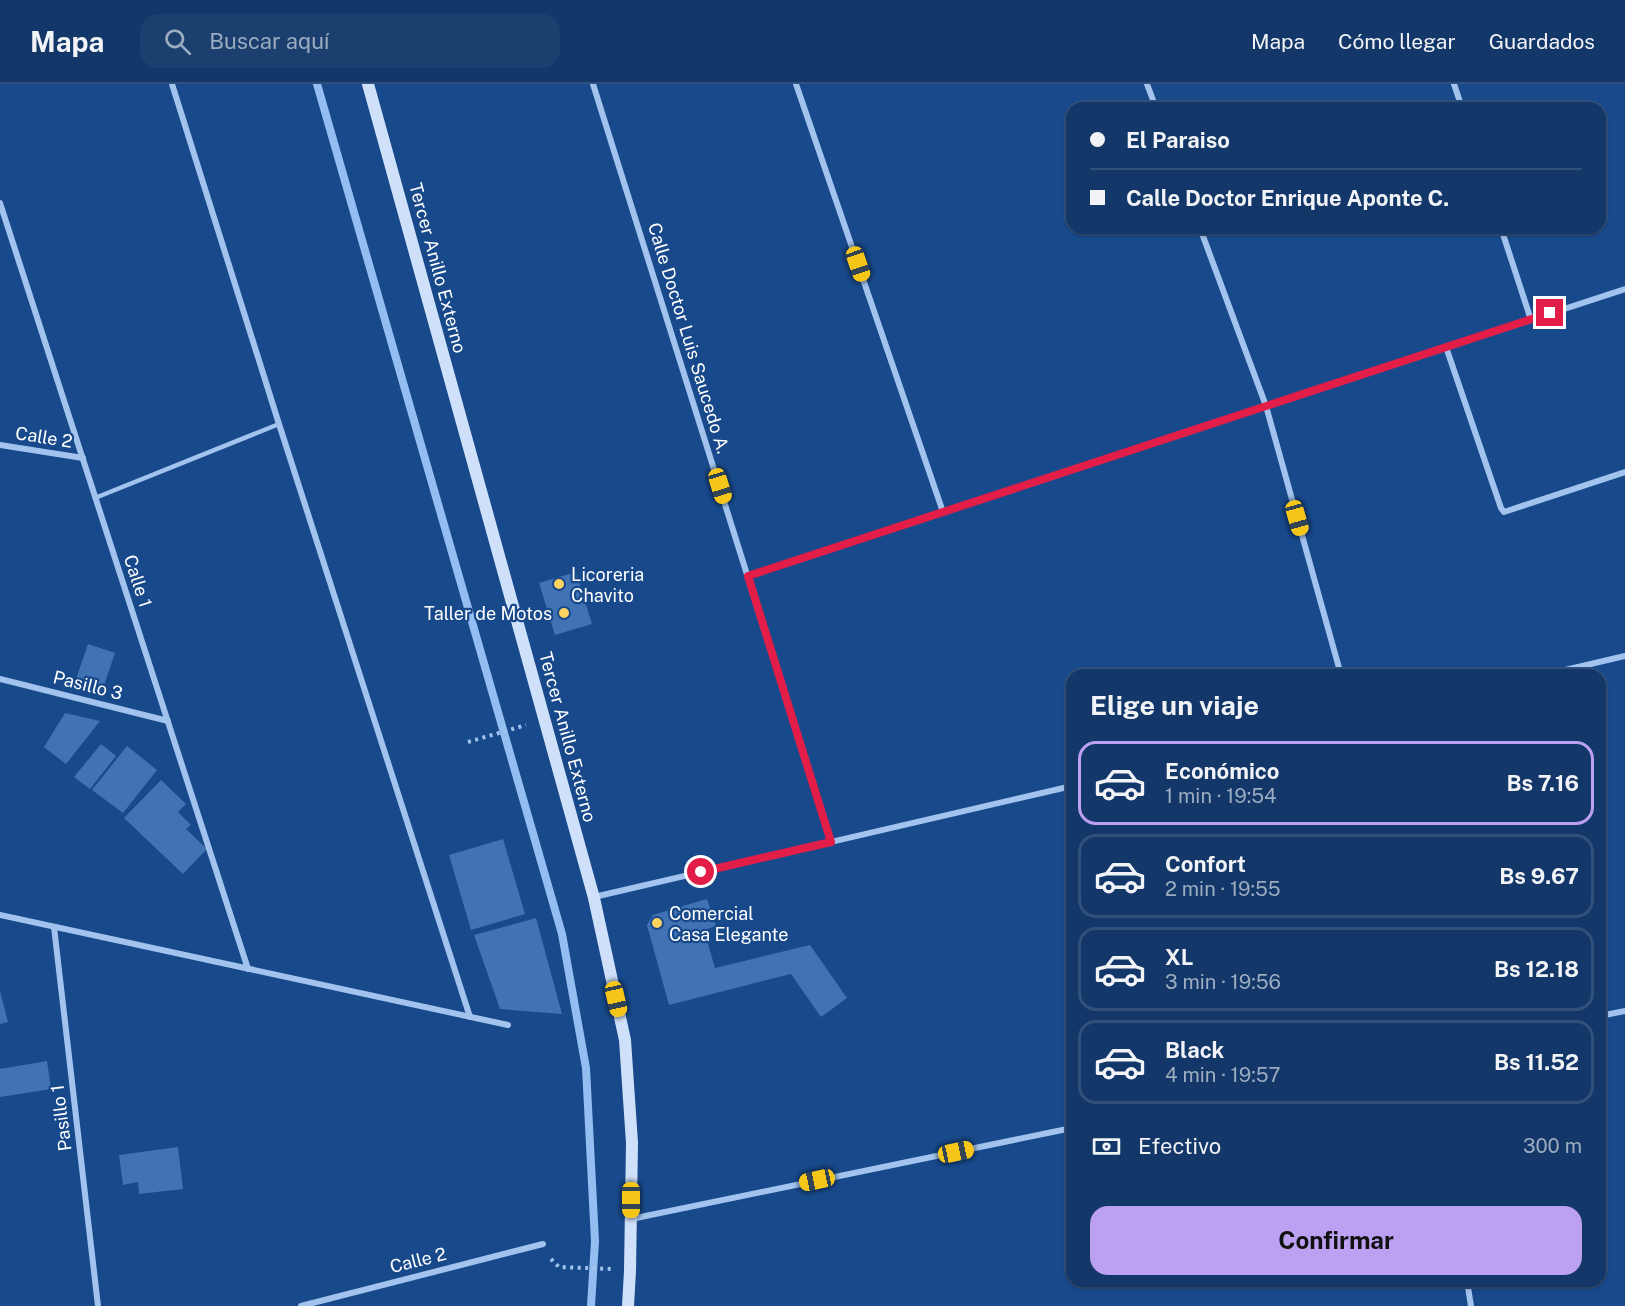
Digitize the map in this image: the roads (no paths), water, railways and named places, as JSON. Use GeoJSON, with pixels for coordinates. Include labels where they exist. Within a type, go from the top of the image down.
{"type":"FeatureCollection","features":[{"type":"Feature","properties":{"kind":"street"},"geometry":{"type":"LineString","coordinates":[[172,84],[470,1017]]}},
{"type":"Feature","properties":{"kind":"street","name":"Tercer Anillo Externo"},"geometry":{"type":"LineString","coordinates":[[368,84],[594,898],[625,1040],[632,1143],[628,1306]]}},
{"type":"Feature","properties":{"kind":"street","name":"Calle Doctor Luis Saucedo A."},"geometry":{"type":"LineString","coordinates":[[594,84],[831,842]]}},
{"type":"Feature","properties":{"kind":"street"},"geometry":{"type":"LineString","coordinates":[[796,84],[943,512]]}},
{"type":"Feature","properties":{"kind":"street"},"geometry":{"type":"LineString","coordinates":[[1147,84],[1154,102]]}},
{"type":"Feature","properties":{"kind":"street"},"geometry":{"type":"LineString","coordinates":[[1454,84],[1460,102]]}},
{"type":"Feature","properties":{"kind":"street","name":"Calle 1"},"geometry":{"type":"LineString","coordinates":[[0,203],[248,969]]}},
{"type":"Feature","properties":{"kind":"street"},"geometry":{"type":"LineString","coordinates":[[1202,234],[1266,406],[1339,669]]}},
{"type":"Feature","properties":{"kind":"street"},"geometry":{"type":"LineString","coordinates":[[1503,234],[1531,320]]}},
{"type":"Feature","properties":{"kind":"street"},"geometry":{"type":"LineString","coordinates":[[748,576],[1625,289]]}},
{"type":"Feature","properties":{"kind":"street"},"geometry":{"type":"LineString","coordinates":[[1446,347],[1504,512],[1625,472]]}},
{"type":"Feature","properties":{"kind":"street","name":"Calle 2"},"geometry":{"type":"LineString","coordinates":[[0,445],[83,458]]}},
{"type":"Feature","properties":{"kind":"street"},"geometry":{"type":"LineString","coordinates":[[1570,669],[1625,656]]}},
{"type":"Feature","properties":{"kind":"street","name":"Pasillo 3"},"geometry":{"type":"LineString","coordinates":[[0,679],[168,721]]}},
{"type":"Feature","properties":{"kind":"street"},"geometry":{"type":"LineString","coordinates":[[594,898],[1066,787]]}},
{"type":"Feature","properties":{"kind":"street"},"geometry":{"type":"LineString","coordinates":[[0,915],[508,1026]]}},
{"type":"Feature","properties":{"kind":"street","name":"Pasillo 1"},"geometry":{"type":"LineString","coordinates":[[54,927],[98,1306]]}},
{"type":"Feature","properties":{"kind":"street"},"geometry":{"type":"LineString","coordinates":[[1606,1015],[1625,1011]]}},
{"type":"Feature","properties":{"kind":"street"},"geometry":{"type":"LineString","coordinates":[[631,1219],[1066,1129]]}},
{"type":"Feature","properties":{"kind":"street","name":"Calle 2"},"geometry":{"type":"LineString","coordinates":[[301,1306],[543,1244]]}},
{"type":"Feature","properties":{"kind":"street"},"geometry":{"type":"LineString","coordinates":[[1468,1287],[1472,1306]]}},
{"type":"Feature","properties":{"kind":"lane"},"geometry":{"type":"LineString","coordinates":[[95,498],[279,424]]}},
{"type":"Feature","properties":{"kind":"waterway"},"geometry":{"type":"LineString","coordinates":[[317,84],[562,934],[586,1068],[595,1241],[591,1306]]}},
{"type":"Feature","properties":{"kind":"place","name":"Licoreria Chavito"},"geometry":{"type":"Point","coordinates":[559,584]}},
{"type":"Feature","properties":{"kind":"place","name":"Taller de Motos"},"geometry":{"type":"Point","coordinates":[564,613]}},
{"type":"Feature","properties":{"kind":"place","name":"Comercial Casa Elegante"},"geometry":{"type":"Point","coordinates":[657,923]}}]}
